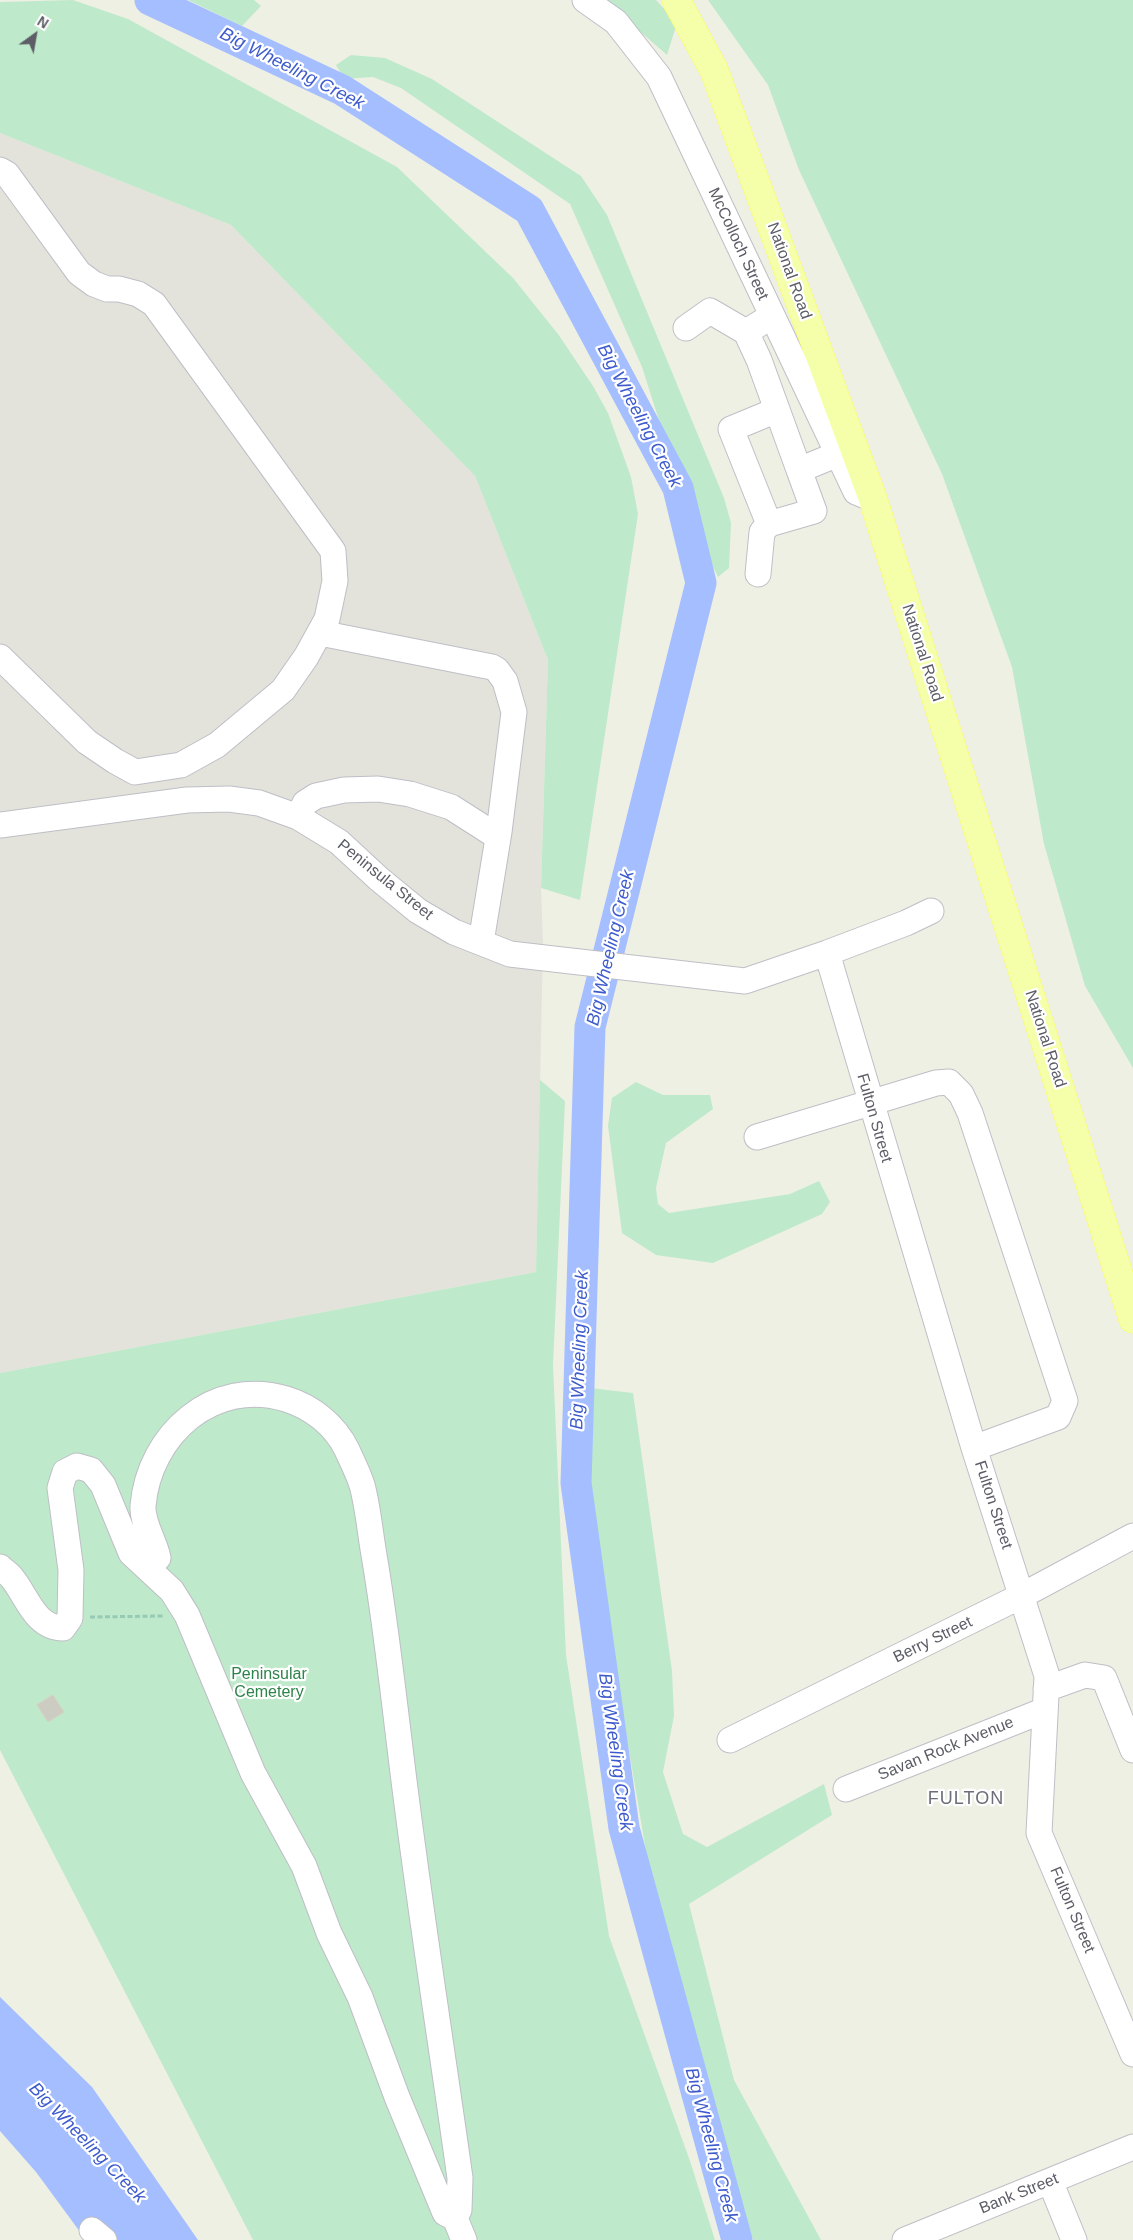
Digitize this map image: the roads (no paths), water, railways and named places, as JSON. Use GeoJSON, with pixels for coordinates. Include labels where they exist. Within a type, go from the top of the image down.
{"type":"FeatureCollection","features":[{"type":"Feature","properties":{"kind":"main road","name":"National Road"},"geometry":{"type":"LineString","coordinates":[[676,0],[714,70],[873,499],[1133,1319]]}},
{"type":"Feature","properties":{"kind":"street","name":"McColloch Street"},"geometry":{"type":"LineString","coordinates":[[585,0],[616,22],[660,77],[856,492],[873,499]]}},
{"type":"Feature","properties":{"kind":"street"},"geometry":{"type":"LineString","coordinates":[[0,170],[7,174],[79,273],[94,284],[106,289],[119,289],[138,294],[154,304],[333,551],[335,581],[327,619],[283,690],[217,745],[181,764],[135,772],[114,761],[87,742],[0,656]]}},
{"type":"Feature","properties":{"kind":"street"},"geometry":{"type":"LineString","coordinates":[[686,328],[710,311],[746,332],[814,511],[769,524],[762,532],[758,574]]}},
{"type":"Feature","properties":{"kind":"street"},"geometry":{"type":"LineString","coordinates":[[746,332],[772,316]]}},
{"type":"Feature","properties":{"kind":"street"},"geometry":{"type":"LineString","coordinates":[[769,524],[731,429],[777,410]]}},
{"type":"Feature","properties":{"kind":"street"},"geometry":{"type":"LineString","coordinates":[[799,470],[838,454]]}},
{"type":"Feature","properties":{"kind":"street"},"geometry":{"type":"LineString","coordinates":[[320,633],[492,666],[505,681],[514,712],[498,837],[481,942]]}},
{"type":"Feature","properties":{"kind":"street"},"geometry":{"type":"LineString","coordinates":[[181,764],[187,800]]}},
{"type":"Feature","properties":{"kind":"street"},"geometry":{"type":"LineString","coordinates":[[298,817],[305,803],[316,796],[344,790],[378,789],[410,794],[451,808],[498,837]]}},
{"type":"Feature","properties":{"kind":"street","name":"Peninsula Street"},"geometry":{"type":"LineString","coordinates":[[0,825],[187,800],[228,799],[259,803],[298,817],[339,842],[379,879],[418,911],[454,932],[510,954],[744,981],[827,953],[906,923],[931,911]]}},
{"type":"Feature","properties":{"kind":"street","name":"Fulton Street"},"geometry":{"type":"LineString","coordinates":[[827,953],[974,1448],[1047,1676],[1039,1833],[1133,2054]]}},
{"type":"Feature","properties":{"kind":"street"},"geometry":{"type":"LineString","coordinates":[[757,1136],[936,1083],[949,1082],[961,1094],[970,1113],[1065,1401],[1058,1417],[974,1448]]}},
{"type":"Feature","properties":{"kind":"street"},"geometry":{"type":"LineString","coordinates":[[149,1568],[158,1558],[143,1510],[147,1484],[154,1461],[167,1438],[187,1419],[212,1404],[233,1397],[270,1394],[301,1404],[328,1422],[346,1447],[362,1485],[382,1607],[406,1795],[460,2178],[460,2229]]}},
{"type":"Feature","properties":{"kind":"street"},"geometry":{"type":"LineString","coordinates":[[0,1567],[11,1576],[40,1619],[53,1628],[63,1628],[70,1618],[71,1570],[60,1488],[65,1472],[77,1466],[92,1470],[103,1485],[132,1553],[172,1591],[187,1616],[253,1774],[304,1866],[330,1933],[360,1997],[397,2097],[445,2213],[460,2229]]}},
{"type":"Feature","properties":{"kind":"street","name":"Berry Street"},"geometry":{"type":"LineString","coordinates":[[730,1740],[1022,1596],[1133,1536]]}},
{"type":"Feature","properties":{"kind":"street","name":"Savan Rock Avenue"},"geometry":{"type":"LineString","coordinates":[[846,1789],[1045,1700],[1085,1675],[1104,1678],[1133,1750]]}},
{"type":"Feature","properties":{"kind":"street","name":"Bank Street"},"geometry":{"type":"LineString","coordinates":[[905,2240],[1133,2147]]}},
{"type":"Feature","properties":{"kind":"street"},"geometry":{"type":"LineString","coordinates":[[1050,2181],[1074,2240]]}},
{"type":"Feature","properties":{"kind":"water"},"geometry":{"type":"Polygon","coordinates":[[[0,1997],[92,2087],[198,2240],[86,2240],[36,2172],[0,2131],[0,1997]]]}},
{"type":"Feature","properties":{"kind":"waterway","name":"Big Wheeling Creek"},"geometry":{"type":"LineString","coordinates":[[150,0],[342,90],[529,210],[678,488],[701,583],[590,1027],[576,1483],[624,1828],[737,2240]]}},
{"type":"Feature","properties":{"kind":"district","name":"FULTON"},"geometry":{"type":"Point","coordinates":[966,1799]}},
{"type":"Feature","properties":{"kind":"park label","name":"Peninsular Cemetery"},"geometry":{"type":"Point","coordinates":[269,1684]}}]}
